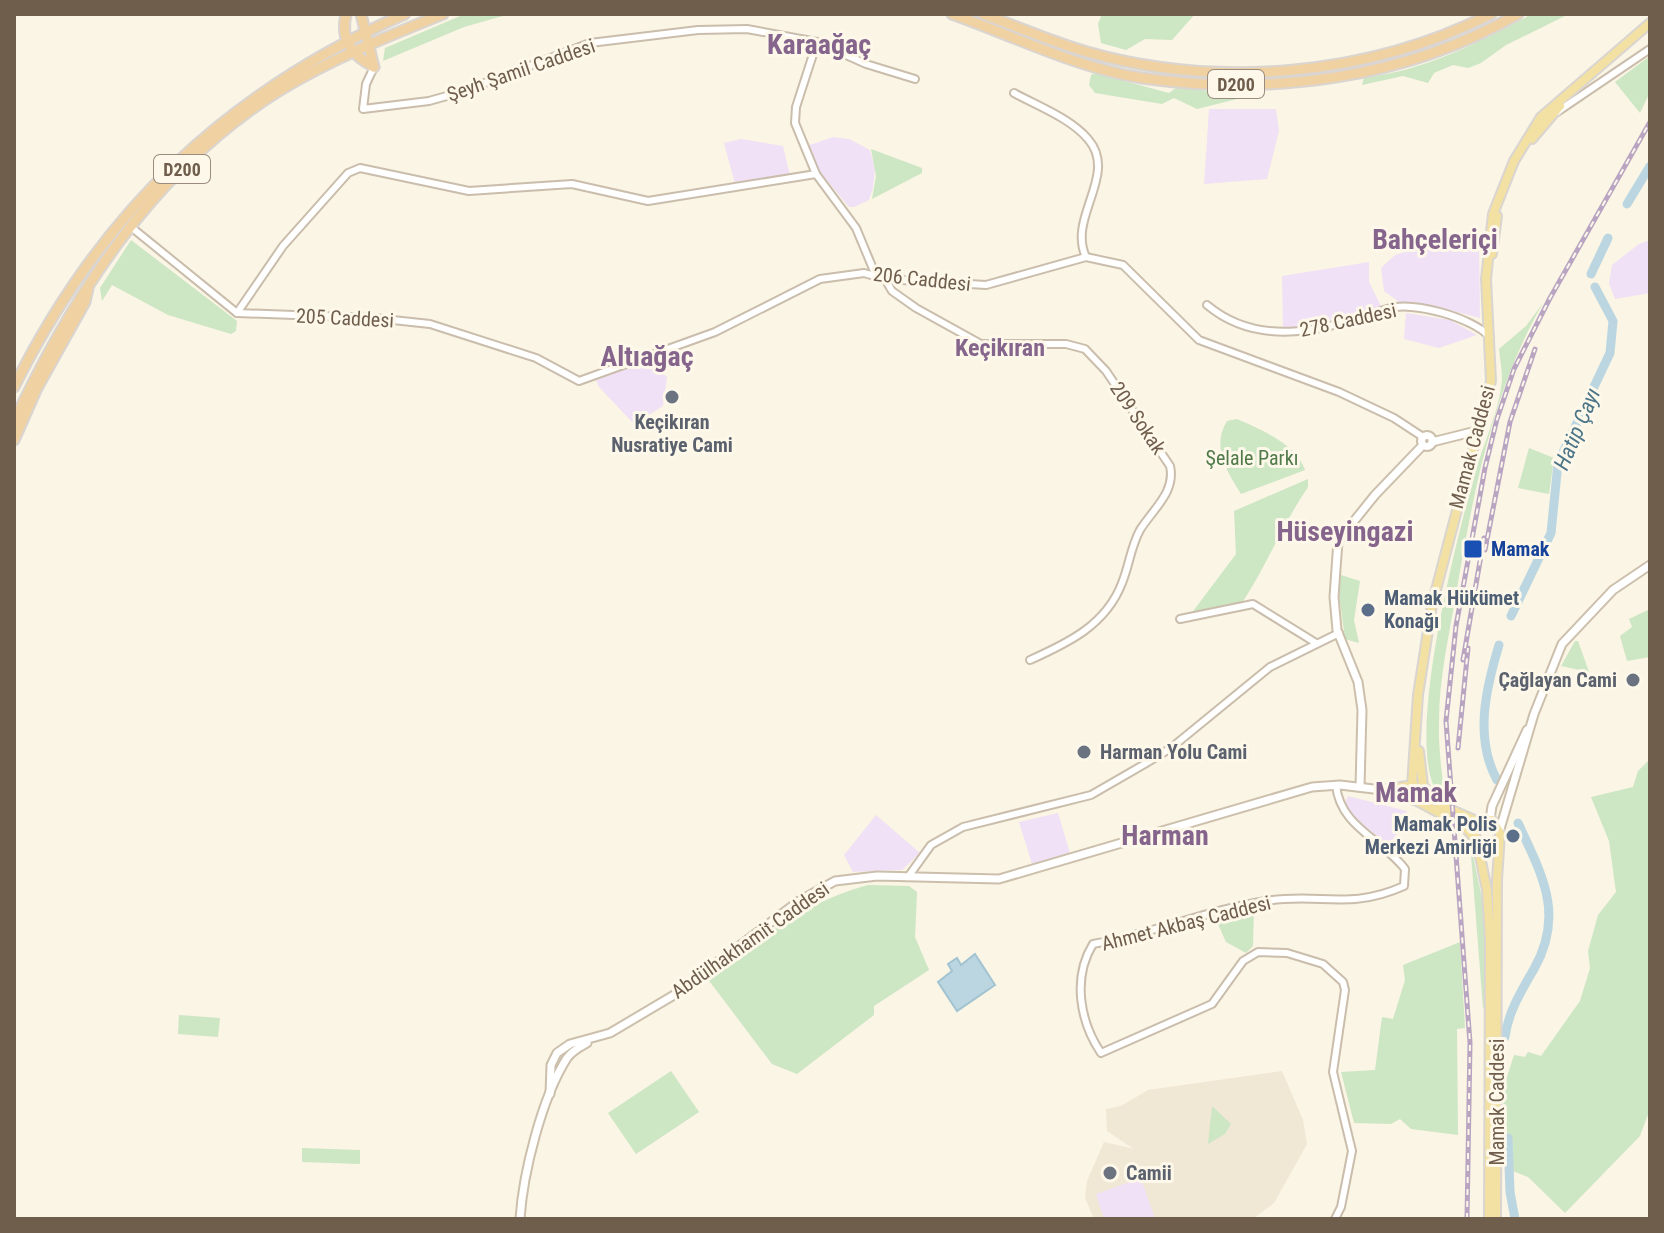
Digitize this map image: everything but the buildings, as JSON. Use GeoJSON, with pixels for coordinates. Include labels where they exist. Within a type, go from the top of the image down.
{"type":"FeatureCollection","features":[{"type":"Feature","properties":{"kind":"highway"},"geometry":{"type":"LineString","coordinates":[[346,14],[346,41],[351,51],[359,61],[374,67]]}},
{"type":"Feature","properties":{"kind":"highway"},"geometry":{"type":"LineString","coordinates":[[361,14],[374,67]]}},
{"type":"Feature","properties":{"kind":"highway","name":"D200"},"geometry":{"type":"LineString","coordinates":[[14,387],[48,320],[74,281],[135,203],[197,142],[252,97],[346,41],[405,14]]}},
{"type":"Feature","properties":{"kind":"highway","name":"D200"},"geometry":{"type":"LineString","coordinates":[[14,422],[56,335],[89,282],[176,175],[220,134],[277,93],[351,51],[443,14]]}},
{"type":"Feature","properties":{"kind":"highway","name":"D200"},"geometry":{"type":"LineString","coordinates":[[952,14],[1045,50],[1140,78],[1251,85],[1294,84],[1377,70],[1494,28],[1518,14]]}},
{"type":"Feature","properties":{"kind":"highway","name":"D200"},"geometry":{"type":"LineString","coordinates":[[983,14],[1112,58],[1221,72],[1290,71],[1354,61],[1409,47],[1491,14]]}},
{"type":"Feature","properties":{"kind":"highway"},"geometry":{"type":"LineString","coordinates":[[14,373],[38,326],[62,290],[74,281]]}},
{"type":"Feature","properties":{"kind":"highway"},"geometry":{"type":"LineString","coordinates":[[14,440],[37,388],[85,302],[89,282]]}},
{"type":"Feature","properties":{"kind":"main road","name":"Mamak Caddesi"},"geometry":{"type":"LineString","coordinates":[[1412,786],[1427,629],[1491,381],[1488,234],[1503,184],[1541,122],[1650,23]]}},
{"type":"Feature","properties":{"kind":"main road","name":"Mamak Caddesi"},"geometry":{"type":"LineString","coordinates":[[1549,114],[1650,29]]}},
{"type":"Feature","properties":{"kind":"main road","name":"Mamak Caddesi"},"geometry":{"type":"LineString","coordinates":[[1424,787],[1419,741],[1430,641],[1495,381],[1491,279],[1496,225],[1513,173],[1541,122]]}},
{"type":"Feature","properties":{"kind":"main road"},"geometry":{"type":"LineString","coordinates":[[1360,787],[1362,710],[1358,682],[1339,633],[1334,597],[1338,541],[1423,441],[1432,442],[1476,431]]}},
{"type":"Feature","properties":{"kind":"main road"},"geometry":{"type":"LineString","coordinates":[[1490,820],[1492,806],[1562,644],[1613,590],[1650,565]]}},
{"type":"Feature","properties":{"kind":"main road"},"geometry":{"type":"LineString","coordinates":[[1382,790],[1416,800],[1464,826],[1476,840],[1488,846],[1498,840],[1534,714]]}},
{"type":"Feature","properties":{"kind":"main road","name":"Abdülhakhamit Caddesi"},"geometry":{"type":"LineString","coordinates":[[520,1219],[521,1200],[550,1094],[567,1057],[674,995],[799,901],[835,881],[908,877],[999,879],[1312,787],[1336,785],[1382,790]]}},
{"type":"Feature","properties":{"kind":"main road"},"geometry":{"type":"LineString","coordinates":[[1412,786],[1409,794],[1416,800]]}},
{"type":"Feature","properties":{"kind":"main road"},"geometry":{"type":"LineString","coordinates":[[1416,800],[1425,797],[1424,787]]}},
{"type":"Feature","properties":{"kind":"main road"},"geometry":{"type":"LineString","coordinates":[[1382,790],[1424,787],[1440,805],[1479,822],[1490,820]]}},
{"type":"Feature","properties":{"kind":"main road"},"geometry":{"type":"LineString","coordinates":[[1490,820],[1500,829]]}},
{"type":"Feature","properties":{"kind":"main road"},"geometry":{"type":"LineString","coordinates":[[1476,840],[1474,831],[1479,822]]}},
{"type":"Feature","properties":{"kind":"main road","name":"Mamak Caddesi"},"geometry":{"type":"LineString","coordinates":[[1476,840],[1487,890],[1490,941],[1489,1219]]}},
{"type":"Feature","properties":{"kind":"main road","name":"Mamak Caddesi"},"geometry":{"type":"LineString","coordinates":[[1496,1219],[1498,840]]}},
{"type":"Feature","properties":{"kind":"street","name":"Şeyh Şamil Caddesi"},"geometry":{"type":"LineString","coordinates":[[374,67],[366,84],[363,109],[429,101],[461,92],[600,41],[698,30],[747,29],[817,42],[866,64],[915,79]]}},
{"type":"Feature","properties":{"kind":"street"},"geometry":{"type":"LineString","coordinates":[[817,42],[796,107],[795,123],[816,174],[856,228],[876,276]]}},
{"type":"Feature","properties":{"kind":"street"},"geometry":{"type":"LineString","coordinates":[[1549,114],[1650,49]]}},
{"type":"Feature","properties":{"kind":"street"},"geometry":{"type":"LineString","coordinates":[[1014,93],[1081,132],[1094,149],[1097,179],[1081,227],[1086,257]]}},
{"type":"Feature","properties":{"kind":"street"},"geometry":{"type":"LineString","coordinates":[[131,227],[237,313],[283,246],[348,173],[360,168],[469,191],[572,184],[648,201],[816,174]]}},
{"type":"Feature","properties":{"kind":"street","name":"206 Caddesi"},"geometry":{"type":"LineString","coordinates":[[579,381],[715,332],[820,279],[864,273],[885,279],[986,285],[1086,257],[1123,265],[1199,340],[1339,392],[1394,418],[1423,441]]}},
{"type":"Feature","properties":{"kind":"street","name":"209 Sokak"},"geometry":{"type":"LineString","coordinates":[[885,279],[892,291],[916,308],[981,344],[1066,344],[1085,349],[1106,371],[1170,466],[1172,481],[1168,490],[1139,532],[1121,587],[1101,616],[1071,641],[1030,660]]}},
{"type":"Feature","properties":{"kind":"street","name":"278 Caddesi"},"geometry":{"type":"LineString","coordinates":[[1207,305],[1223,318],[1255,331],[1326,328],[1398,307],[1452,316],[1475,325],[1490,337]]}},
{"type":"Feature","properties":{"kind":"street","name":"205 Caddesi"},"geometry":{"type":"LineString","coordinates":[[237,313],[374,318],[430,324],[536,358],[579,381]]}},
{"type":"Feature","properties":{"kind":"street"},"geometry":{"type":"LineString","coordinates":[[1180,619],[1253,604],[1316,643]]}},
{"type":"Feature","properties":{"kind":"street"},"geometry":{"type":"LineString","coordinates":[[908,877],[931,845],[963,827],[1091,795],[1171,748],[1270,667],[1339,633]]}},
{"type":"Feature","properties":{"kind":"street","name":"Ahmet Akbaş Caddesi"},"geometry":{"type":"LineString","coordinates":[[1335,1219],[1341,1207],[1352,1140],[1333,1072],[1345,990],[1330,969],[1287,953],[1258,952],[1243,961],[1212,1004],[1101,1053],[1087,1029],[1082,1005],[1082,981],[1093,944],[1135,937],[1242,905],[1270,900],[1362,900],[1404,886],[1405,869],[1389,849],[1368,837],[1346,816],[1338,801],[1336,785]]}},
{"type":"Feature","properties":{"kind":"shaded area"},"geometry":{"type":"Polygon","coordinates":[[[1209,109],[1276,109],[1279,131],[1267,179],[1204,184],[1209,109]]]}},
{"type":"Feature","properties":{"kind":"shaded area"},"geometry":{"type":"Polygon","coordinates":[[[833,137],[849,139],[870,150],[875,169],[873,188],[869,200],[854,207],[849,207],[820,172],[807,146],[833,137]]]}},
{"type":"Feature","properties":{"kind":"shaded area"},"geometry":{"type":"Polygon","coordinates":[[[741,139],[783,146],[790,175],[735,184],[724,143],[741,139]]]}},
{"type":"Feature","properties":{"kind":"shaded area"},"geometry":{"type":"Polygon","coordinates":[[[1650,240],[1650,293],[1615,299],[1609,283],[1612,265],[1639,244],[1650,240]]]}},
{"type":"Feature","properties":{"kind":"shaded area"},"geometry":{"type":"Polygon","coordinates":[[[1424,246],[1479,247],[1480,318],[1430,305],[1399,302],[1384,291],[1381,268],[1395,255],[1424,246]]]}},
{"type":"Feature","properties":{"kind":"shaded area"},"geometry":{"type":"Polygon","coordinates":[[[1369,262],[1369,282],[1381,306],[1377,311],[1312,327],[1283,328],[1282,276],[1369,262]]]}},
{"type":"Feature","properties":{"kind":"shaded area"},"geometry":{"type":"Polygon","coordinates":[[[1406,313],[1450,320],[1477,335],[1439,348],[1404,339],[1406,313]]]}},
{"type":"Feature","properties":{"kind":"shaded area"},"geometry":{"type":"Polygon","coordinates":[[[645,361],[667,377],[663,406],[634,424],[596,380],[645,361]]]}},
{"type":"Feature","properties":{"kind":"shaded area"},"geometry":{"type":"Polygon","coordinates":[[[1348,796],[1407,811],[1401,829],[1389,844],[1358,822],[1344,805],[1348,796]]]}},
{"type":"Feature","properties":{"kind":"shaded area"},"geometry":{"type":"Polygon","coordinates":[[[1058,813],[1070,853],[1032,864],[1019,822],[1058,813]]]}},
{"type":"Feature","properties":{"kind":"shaded area"},"geometry":{"type":"Polygon","coordinates":[[[876,815],[920,853],[902,870],[853,872],[844,855],[876,815]]]}},
{"type":"Feature","properties":{"kind":"shaded area"},"geometry":{"type":"Polygon","coordinates":[[[1282,1071],[1303,1120],[1307,1144],[1274,1203],[1253,1219],[1094,1219],[1085,1198],[1087,1181],[1104,1142],[1134,1149],[1107,1131],[1106,1109],[1121,1106],[1148,1090],[1282,1071]]]}},
{"type":"Feature","properties":{"kind":"shaded area"},"geometry":{"type":"Polygon","coordinates":[[[1141,1178],[1155,1219],[1104,1219],[1096,1194],[1141,1178]]]}},
{"type":"Feature","properties":{"kind":"green space"},"geometry":{"type":"Polygon","coordinates":[[[465,14],[510,14],[464,27],[383,61],[385,48],[465,14]]]}},
{"type":"Feature","properties":{"kind":"green space"},"geometry":{"type":"Polygon","coordinates":[[[1102,14],[1195,14],[1172,40],[1145,39],[1126,50],[1101,43],[1098,24],[1102,14]]]}},
{"type":"Feature","properties":{"kind":"green space"},"geometry":{"type":"Polygon","coordinates":[[[1532,14],[1569,14],[1506,45],[1481,63],[1468,68],[1453,65],[1434,73],[1428,83],[1403,76],[1362,85],[1364,77],[1430,62],[1532,14]]]}},
{"type":"Feature","properties":{"kind":"green space"},"geometry":{"type":"Polygon","coordinates":[[[1650,56],[1650,92],[1640,113],[1615,82],[1650,56]]]}},
{"type":"Feature","properties":{"kind":"green space"},"geometry":{"type":"Polygon","coordinates":[[[1095,73],[1169,93],[1176,88],[1224,92],[1237,99],[1197,109],[1174,98],[1162,104],[1095,93],[1089,85],[1091,75],[1095,73]]]}},
{"type":"Feature","properties":{"kind":"green space"},"geometry":{"type":"Polygon","coordinates":[[[871,149],[922,168],[922,173],[872,199],[876,176],[871,149]]]}},
{"type":"Feature","properties":{"kind":"green space"},"geometry":{"type":"Polygon","coordinates":[[[131,240],[237,321],[236,331],[231,334],[168,315],[112,285],[102,301],[100,288],[131,240]]]}},
{"type":"Feature","properties":{"kind":"green space"},"geometry":{"type":"Polygon","coordinates":[[[1543,303],[1510,372],[1487,444],[1470,519],[1439,705],[1445,800],[1431,779],[1426,744],[1429,697],[1446,592],[1467,501],[1498,403],[1502,379],[1499,349],[1526,326],[1543,303]]]}},
{"type":"Feature","properties":{"kind":"green space","name":"Şelale Parkı"},"geometry":{"type":"Polygon","coordinates":[[[1237,419],[1286,445],[1305,470],[1241,494],[1226,468],[1220,440],[1227,421],[1237,419]]]}},
{"type":"Feature","properties":{"kind":"green space"},"geometry":{"type":"Polygon","coordinates":[[[1529,448],[1554,458],[1549,494],[1518,488],[1529,448]]]}},
{"type":"Feature","properties":{"kind":"green space"},"geometry":{"type":"Polygon","coordinates":[[[1308,479],[1308,487],[1242,603],[1191,614],[1236,554],[1234,511],[1308,479]]]}},
{"type":"Feature","properties":{"kind":"green space"},"geometry":{"type":"Polygon","coordinates":[[[1341,575],[1360,581],[1354,620],[1359,643],[1345,639],[1338,587],[1341,575]]]}},
{"type":"Feature","properties":{"kind":"green space"},"geometry":{"type":"Polygon","coordinates":[[[1650,609],[1650,657],[1627,661],[1620,636],[1632,627],[1629,619],[1650,609]]]}},
{"type":"Feature","properties":{"kind":"green space"},"geometry":{"type":"Polygon","coordinates":[[[1575,641],[1578,641],[1589,672],[1561,666],[1575,641]]]}},
{"type":"Feature","properties":{"kind":"green space"},"geometry":{"type":"Polygon","coordinates":[[[1650,759],[1650,1109],[1640,1136],[1565,1213],[1528,1177],[1513,1171],[1512,1136],[1504,1136],[1503,1089],[1514,1055],[1525,1057],[1528,1052],[1541,1056],[1580,1001],[1590,968],[1588,951],[1598,915],[1616,892],[1609,841],[1591,797],[1633,787],[1638,771],[1650,759]]]}},
{"type":"Feature","properties":{"kind":"green space"},"geometry":{"type":"Polygon","coordinates":[[[1470,842],[1485,912],[1486,1009],[1483,1008],[1470,842]]]}},
{"type":"Feature","properties":{"kind":"green space"},"geometry":{"type":"Polygon","coordinates":[[[868,885],[909,886],[917,892],[915,937],[929,970],[874,1006],[874,1015],[797,1074],[772,1064],[707,978],[803,911],[868,885]]]}},
{"type":"Feature","properties":{"kind":"green space"},"geometry":{"type":"Polygon","coordinates":[[[1254,909],[1253,946],[1246,953],[1226,942],[1218,924],[1224,916],[1254,909]]]}},
{"type":"Feature","properties":{"kind":"green space"},"geometry":{"type":"Polygon","coordinates":[[[1460,942],[1465,1028],[1457,1029],[1458,1135],[1411,1129],[1400,1119],[1391,1124],[1354,1123],[1341,1072],[1375,1070],[1382,1017],[1393,1019],[1405,980],[1403,965],[1460,942]]]}},
{"type":"Feature","properties":{"kind":"green space"},"geometry":{"type":"Polygon","coordinates":[[[179,1015],[220,1018],[218,1037],[178,1034],[179,1015]]]}},
{"type":"Feature","properties":{"kind":"green space"},"geometry":{"type":"Polygon","coordinates":[[[671,1071],[699,1112],[636,1154],[608,1113],[671,1071]]]}},
{"type":"Feature","properties":{"kind":"green space"},"geometry":{"type":"Polygon","coordinates":[[[1212,1106],[1231,1124],[1225,1134],[1208,1144],[1212,1106]]]}},
{"type":"Feature","properties":{"kind":"green space"},"geometry":{"type":"Polygon","coordinates":[[[302,1148],[360,1150],[360,1164],[302,1162],[302,1148]]]}},
{"type":"Feature","properties":{"kind":"water"},"geometry":{"type":"Polygon","coordinates":[[[975,954],[995,985],[957,1011],[938,982],[952,971],[948,964],[957,958],[961,965],[975,954]]]}},
{"type":"Feature","properties":{"kind":"waterway","name":"Hatip Çayı"},"geometry":{"type":"LineString","coordinates":[[1627,204],[1650,166]]}},
{"type":"Feature","properties":{"kind":"waterway","name":"Hatip Çayı"},"geometry":{"type":"LineString","coordinates":[[1591,274],[1608,238]]}},
{"type":"Feature","properties":{"kind":"waterway","name":"Hatip Çayı"},"geometry":{"type":"LineString","coordinates":[[1511,616],[1551,533],[1558,463],[1610,353],[1613,321],[1595,287]]}},
{"type":"Feature","properties":{"kind":"waterway","name":"Hatip Çayı"},"geometry":{"type":"LineString","coordinates":[[1497,780],[1486,747],[1484,713],[1499,645]]}},
{"type":"Feature","properties":{"kind":"waterway","name":"Hatip Çayı"},"geometry":{"type":"LineString","coordinates":[[1505,1037],[1512,1010],[1534,969],[1548,930],[1547,895],[1518,823]]}},
{"type":"Feature","properties":{"kind":"waterway","name":"Hatip Çayı"},"geometry":{"type":"LineString","coordinates":[[1508,1138],[1510,1192],[1515,1219]]}},
{"type":"Feature","properties":{"kind":"railway"},"geometry":{"type":"LineString","coordinates":[[1467,1219],[1470,1043],[1446,721],[1456,626],[1485,468],[1514,369],[1550,298],[1650,122]]}},
{"type":"Feature","properties":{"kind":"railway"},"geometry":{"type":"LineString","coordinates":[[1485,550],[1510,422],[1535,349]]}},
{"type":"Feature","properties":{"kind":"railway"},"geometry":{"type":"LineString","coordinates":[[1463,660],[1484,538]]}},
{"type":"Feature","properties":{"kind":"railway"},"geometry":{"type":"LineString","coordinates":[[1458,748],[1468,648]]}},
{"type":"Feature","properties":{"kind":"place","name":"Keçikıran Nusratiye Cami"},"geometry":{"type":"Point","coordinates":[672,397]}},
{"type":"Feature","properties":{"kind":"place","name":"Mamak"},"geometry":{"type":"Point","coordinates":[1473,549]}},
{"type":"Feature","properties":{"kind":"place","name":"Mamak Hükümet Konağı"},"geometry":{"type":"Point","coordinates":[1368,610]}},
{"type":"Feature","properties":{"kind":"place","name":"Çağlayan Cami"},"geometry":{"type":"Point","coordinates":[1633,680]}},
{"type":"Feature","properties":{"kind":"place","name":"Harman Yolu Cami"},"geometry":{"type":"Point","coordinates":[1084,752]}},
{"type":"Feature","properties":{"kind":"place","name":"Mamak Polis Merkezi Amirliği"},"geometry":{"type":"Point","coordinates":[1513,836]}},
{"type":"Feature","properties":{"kind":"place","name":"Camii"},"geometry":{"type":"Point","coordinates":[1110,1173]}},
{"type":"Feature","properties":{"kind":"district","name":"Karaağaç"},"geometry":{"type":"Point","coordinates":[819,44]}},
{"type":"Feature","properties":{"kind":"district","name":"Bahçeleriçi"},"geometry":{"type":"Point","coordinates":[1435,239]}},
{"type":"Feature","properties":{"kind":"district","name":"Keçikıran"},"geometry":{"type":"Point","coordinates":[1000,348]}},
{"type":"Feature","properties":{"kind":"district","name":"Altıağaç"},"geometry":{"type":"Point","coordinates":[647,356]}},
{"type":"Feature","properties":{"kind":"district","name":"Hüseyingazi"},"geometry":{"type":"Point","coordinates":[1345,531]}},
{"type":"Feature","properties":{"kind":"district","name":"Mamak"},"geometry":{"type":"Point","coordinates":[1416,792]}},
{"type":"Feature","properties":{"kind":"district","name":"Harman"},"geometry":{"type":"Point","coordinates":[1165,835]}}]}
